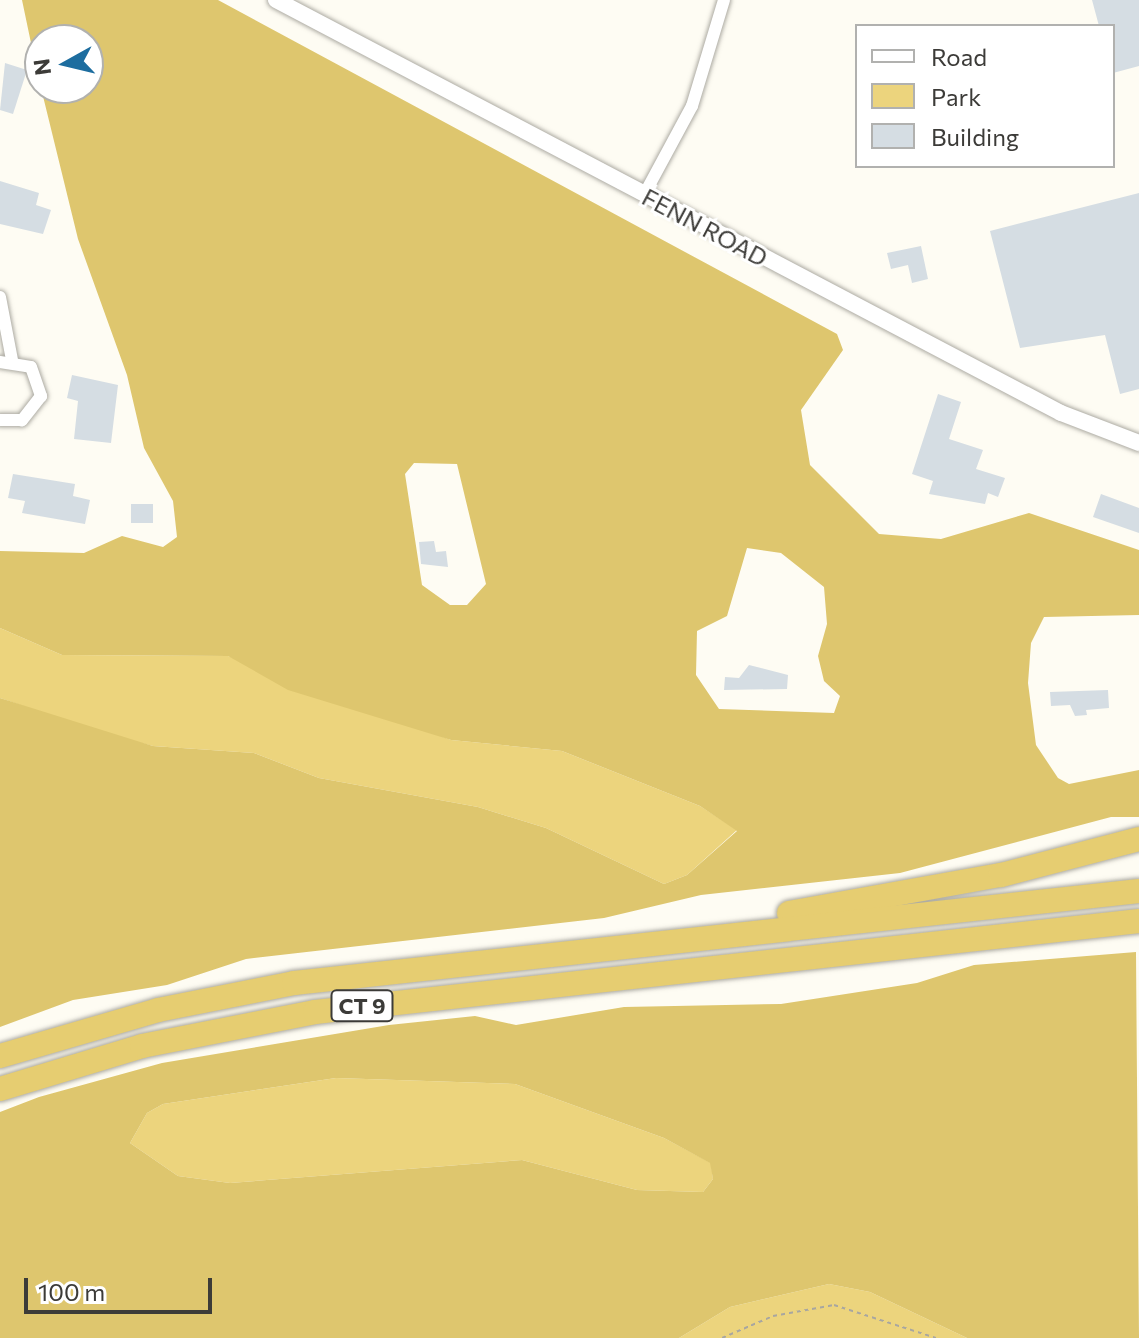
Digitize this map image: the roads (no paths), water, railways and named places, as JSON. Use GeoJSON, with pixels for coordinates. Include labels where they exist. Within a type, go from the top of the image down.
{"type":"FeatureCollection","features":[{"type":"Feature","properties":{"kind":"highway"},"geometry":{"type":"LineString","coordinates":[[555,954],[625,935],[967,882],[1139,839]]}},
{"type":"Feature","properties":{"kind":"highway","name":"CT 9"},"geometry":{"type":"LineString","coordinates":[[0,1056],[247,991],[555,954],[1139,891]]}},
{"type":"Feature","properties":{"kind":"highway","name":"CT 9"},"geometry":{"type":"LineString","coordinates":[[0,1089],[158,1042],[315,1012],[1135,923]]}},
{"type":"Feature","properties":{"kind":"street","name":"FENN ROAD"},"geometry":{"type":"LineString","coordinates":[[276,0],[1061,413],[1139,443]]}},
{"type":"Feature","properties":{"kind":"street"},"geometry":{"type":"LineString","coordinates":[[644,195],[692,106],[724,0]]}},
{"type":"Feature","properties":{"kind":"street"},"geometry":{"type":"LineString","coordinates":[[0,297],[6,361],[31,367],[41,396],[22,420],[0,420]]}}]}
